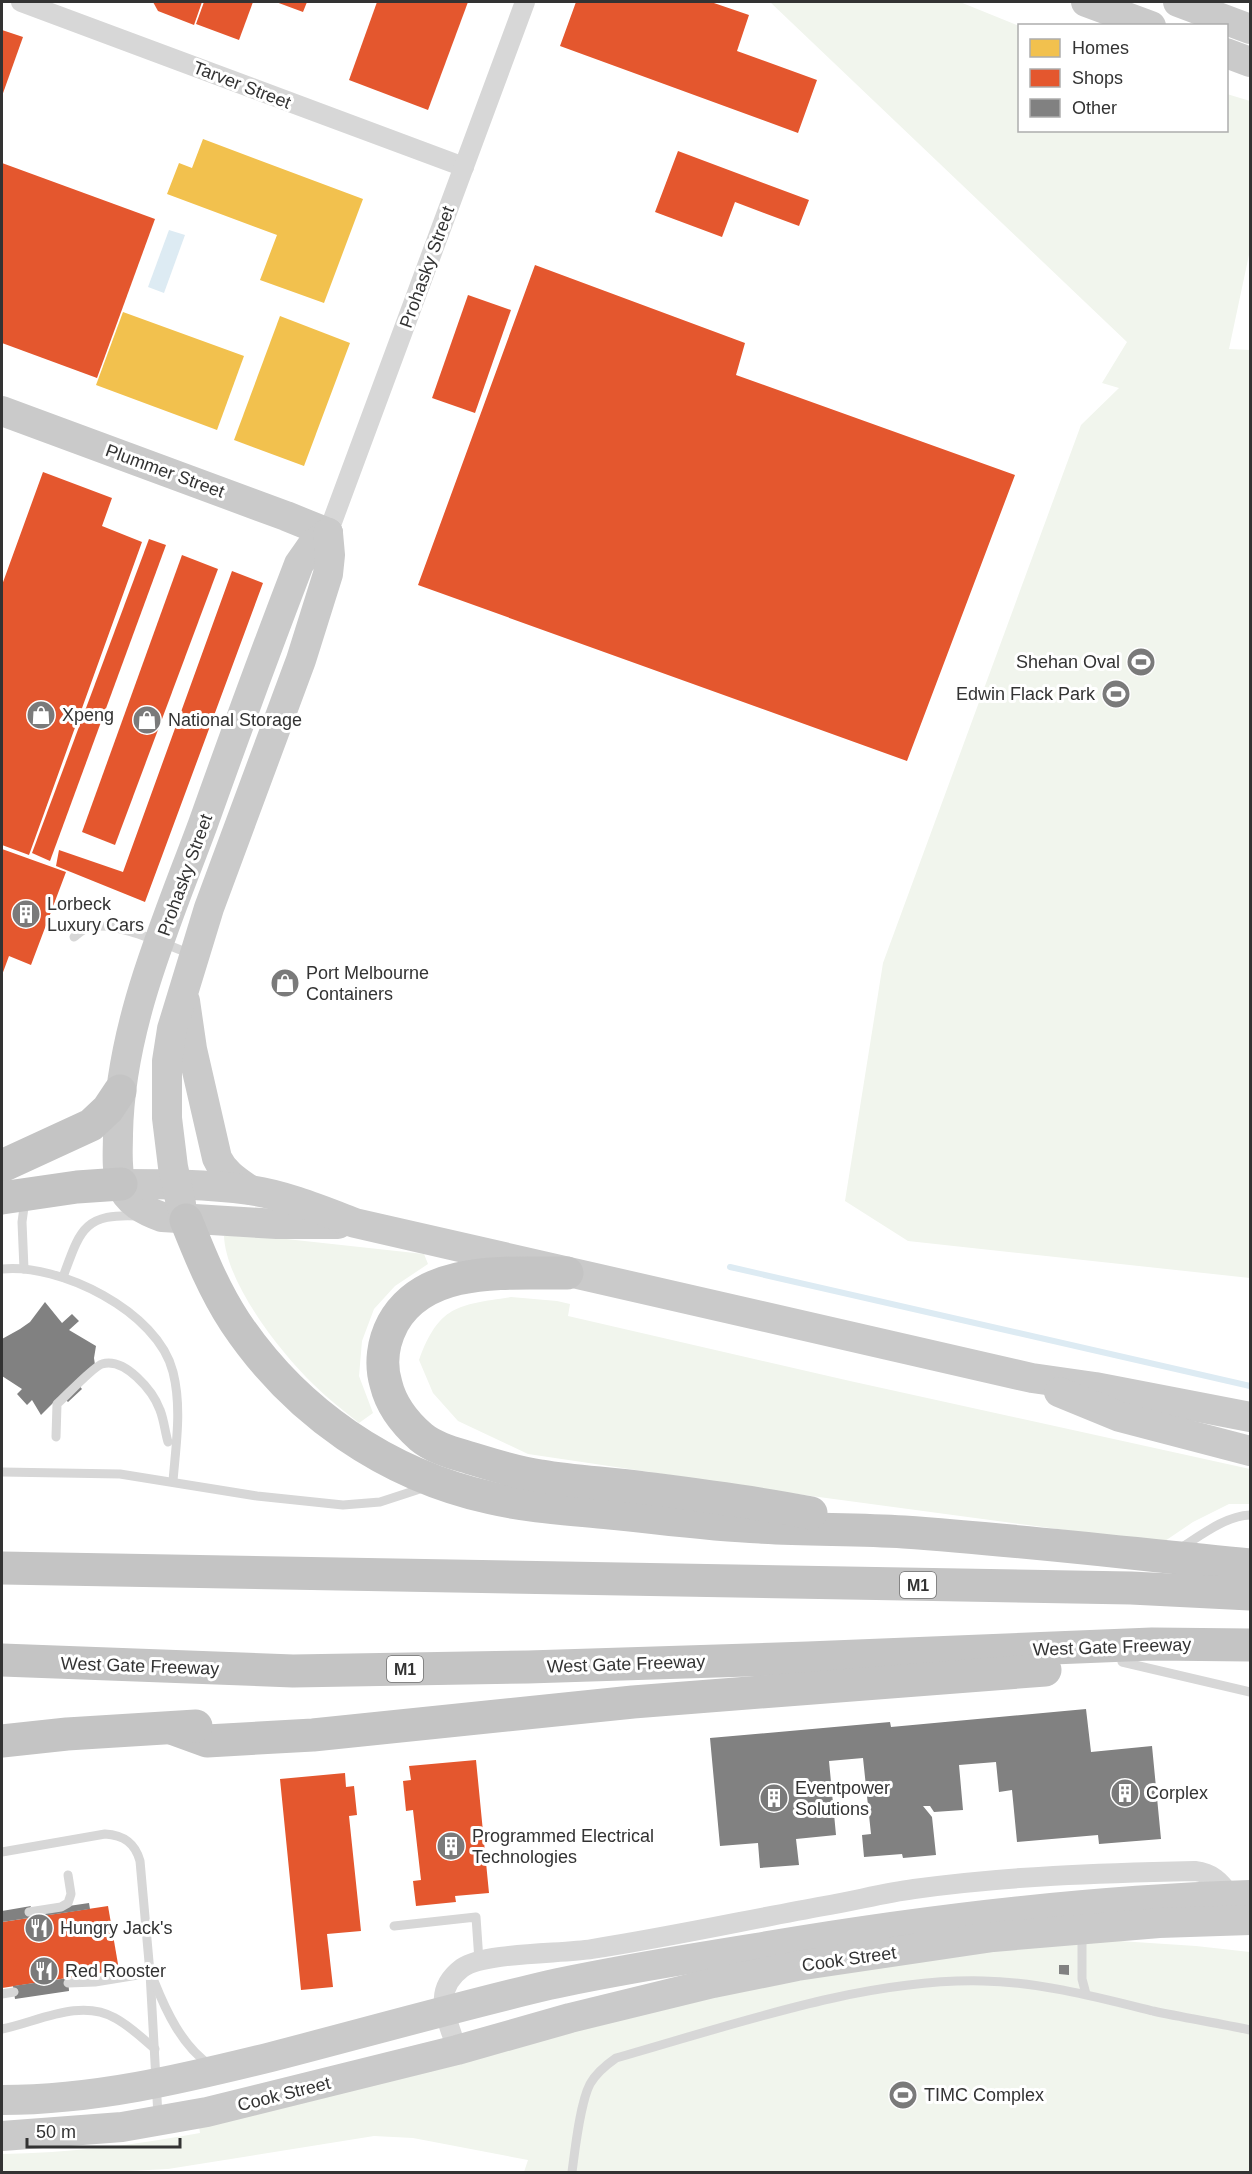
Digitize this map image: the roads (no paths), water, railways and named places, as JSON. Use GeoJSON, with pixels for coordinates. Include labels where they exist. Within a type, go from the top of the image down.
{"type":"FeatureCollection","features":[{"type":"Feature","properties":{"kind":"highway"},"geometry":{"type":"LineString","coordinates":[[2,1166],[91,1125],[108,1108],[120,1091]]}},
{"type":"Feature","properties":{"kind":"highway"},"geometry":{"type":"LineString","coordinates":[[14,1196],[121,1184]]}},
{"type":"Feature","properties":{"kind":"highway"},"geometry":{"type":"LineString","coordinates":[[174,1218],[242,1331],[279,1377],[307,1404],[344,1434],[390,1462],[438,1483],[490,1498],[539,1506],[759,1527],[903,1532],[1251,1565]]}},
{"type":"Feature","properties":{"kind":"highway"},"geometry":{"type":"LineString","coordinates":[[567,1273],[480,1276],[449,1280],[419,1294],[401,1311],[388,1335],[382,1357],[383,1373],[388,1394],[397,1410],[422,1438],[455,1453],[540,1476],[772,1505],[903,1532]]}},
{"type":"Feature","properties":{"kind":"highway","name":"M1"},"geometry":{"type":"LineString","coordinates":[[2,1549],[234,1571]]}},
{"type":"Feature","properties":{"kind":"highway","name":"M1"},"geometry":{"type":"LineString","coordinates":[[2,1568],[1131,1588],[1251,1594]]}},
{"type":"Feature","properties":{"kind":"highway"},"geometry":{"type":"LineString","coordinates":[[174,1729],[207,1741],[313,1735],[633,1702],[1106,1665],[1122,1662],[1152,1644]]}},
{"type":"Feature","properties":{"kind":"highway","name":"West Gate Freeway"},"geometry":{"type":"LineString","coordinates":[[2,1660],[293,1671],[528,1667],[1152,1644],[1251,1645]]}},
{"type":"Feature","properties":{"kind":"highway"},"geometry":{"type":"LineString","coordinates":[[2,1741],[117,1730],[174,1729],[568,1692],[808,1658]]}},
{"type":"Feature","properties":{"kind":"main road"},"geometry":{"type":"LineString","coordinates":[[1086,2],[1146,24]]}},
{"type":"Feature","properties":{"kind":"main road"},"geometry":{"type":"LineString","coordinates":[[1178,2],[1251,29]]}},
{"type":"Feature","properties":{"kind":"main road"},"geometry":{"type":"LineString","coordinates":[[1228,53],[1251,62]]}},
{"type":"Feature","properties":{"kind":"main road","name":"Plummer Street"},"geometry":{"type":"LineString","coordinates":[[2,411],[328,533]]}},
{"type":"Feature","properties":{"kind":"main road","name":"Prohasky Street"},"geometry":{"type":"LineString","coordinates":[[121,1184],[118,1163],[120,1091],[134,1023],[160,942],[299,564],[313,544],[328,533]]}},
{"type":"Feature","properties":{"kind":"main road","name":"Prohasky Street"},"geometry":{"type":"LineString","coordinates":[[174,1218],[176,1184],[170,1149],[166,1087],[172,1029],[193,955],[301,660],[328,574],[330,555],[328,533]]}},
{"type":"Feature","properties":{"kind":"main road"},"geometry":{"type":"LineString","coordinates":[[183,986],[192,1049],[220,1165],[250,1190]]}},
{"type":"Feature","properties":{"kind":"main road"},"geometry":{"type":"LineString","coordinates":[[355,1223],[316,1225],[174,1218],[147,1212],[127,1195],[121,1184],[176,1184],[250,1190],[315,1208],[355,1223],[567,1273],[1032,1378],[1095,1387],[1251,1417]]}},
{"type":"Feature","properties":{"kind":"main road"},"geometry":{"type":"LineString","coordinates":[[1032,1378],[1061,1394],[1120,1417],[1251,1451]]}},
{"type":"Feature","properties":{"kind":"main road","name":"Cook Street"},"geometry":{"type":"LineString","coordinates":[[2,2100],[94,2095],[157,2084],[547,1986],[617,1971],[798,1941],[944,1919],[1065,1905],[1169,1897],[1240,1895]]}},
{"type":"Feature","properties":{"kind":"main road","name":"Cook Street"},"geometry":{"type":"LineString","coordinates":[[2,2136],[91,2130],[158,2122],[270,2097],[457,2050],[643,1999],[797,1966],[993,1938],[1082,1929],[1226,1919],[1251,1920]]}},
{"type":"Feature","properties":{"kind":"street","name":"Tarver Street"},"geometry":{"type":"LineString","coordinates":[[21,2],[464,168]]}},
{"type":"Feature","properties":{"kind":"street","name":"Prohasky Street"},"geometry":{"type":"LineString","coordinates":[[328,533],[525,2]]}},
{"type":"Feature","properties":{"kind":"street","name":"Cook Street"},"geometry":{"type":"LineString","coordinates":[[457,2050],[442,2003],[443,1991],[462,1968],[479,1961],[588,1950],[667,1937],[912,1889],[1030,1876],[1202,1872],[1240,1895]]}},
{"type":"Feature","properties":{"kind":"street","name":"Cook Street"},"geometry":{"type":"LineString","coordinates":[[798,1941],[824,1906]]}},
{"type":"Feature","properties":{"kind":"lane"},"geometry":{"type":"LineString","coordinates":[[74,937],[88,927],[107,926],[193,955]]}},
{"type":"Feature","properties":{"kind":"lane"},"geometry":{"type":"LineString","coordinates":[[14,1196],[22,1222],[24,1269]]}},
{"type":"Feature","properties":{"kind":"lane"},"geometry":{"type":"LineString","coordinates":[[63,1277],[76,1242],[88,1226],[111,1216],[174,1218]]}},
{"type":"Feature","properties":{"kind":"lane"},"geometry":{"type":"LineString","coordinates":[[2,1269],[24,1269],[63,1277],[103,1295],[149,1332],[163,1350],[172,1369],[177,1397],[178,1423],[172,1482]]}},
{"type":"Feature","properties":{"kind":"lane"},"geometry":{"type":"LineString","coordinates":[[56,1437],[57,1404],[100,1364],[110,1363],[129,1369],[149,1389],[160,1409],[168,1442]]}},
{"type":"Feature","properties":{"kind":"lane"},"geometry":{"type":"LineString","coordinates":[[2,1472],[120,1474],[247,1495],[343,1505],[380,1502],[438,1483]]}},
{"type":"Feature","properties":{"kind":"lane"},"geometry":{"type":"LineString","coordinates":[[1164,1557],[1222,1523],[1240,1516],[1251,1515]]}},
{"type":"Feature","properties":{"kind":"lane"},"geometry":{"type":"LineString","coordinates":[[1122,1662],[1251,1692]]}},
{"type":"Feature","properties":{"kind":"lane"},"geometry":{"type":"LineString","coordinates":[[2,1852],[105,1834],[119,1835],[127,1839],[135,1849],[140,1862],[150,1973],[158,2122]]}},
{"type":"Feature","properties":{"kind":"lane"},"geometry":{"type":"LineString","coordinates":[[29,1912],[68,1903],[71,1894],[68,1875]]}},
{"type":"Feature","properties":{"kind":"lane"},"geometry":{"type":"LineString","coordinates":[[394,1926],[476,1917],[479,1961]]}},
{"type":"Feature","properties":{"kind":"lane"},"geometry":{"type":"LineString","coordinates":[[1082,1929],[1082,1979],[1086,1994]]}},
{"type":"Feature","properties":{"kind":"lane"},"geometry":{"type":"LineString","coordinates":[[68,1983],[95,1982],[150,1973]]}},
{"type":"Feature","properties":{"kind":"lane"},"geometry":{"type":"LineString","coordinates":[[150,1973],[162,2001],[185,2040],[202,2059],[218,2070]]}},
{"type":"Feature","properties":{"kind":"lane"},"geometry":{"type":"LineString","coordinates":[[572,2172],[580,2122],[589,2086],[600,2069],[616,2058],[800,2006],[892,1988],[982,1981],[1016,1983],[1086,1994],[1153,2011],[1251,2030]]}},
{"type":"Feature","properties":{"kind":"lane"},"geometry":{"type":"LineString","coordinates":[[2,1994],[14,1992]]}},
{"type":"Feature","properties":{"kind":"lane"},"geometry":{"type":"LineString","coordinates":[[2,2029],[73,2011],[100,2012],[113,2016],[155,2049]]}},
{"type":"Feature","properties":{"kind":"waterway"},"geometry":{"type":"LineString","coordinates":[[730,1267],[1250,1386]]}},
{"type":"Feature","properties":{"kind":"place","name":"Shehan Oval"},"geometry":{"type":"Point","coordinates":[1141,662]}},
{"type":"Feature","properties":{"kind":"place","name":"Edwin Flack Park"},"geometry":{"type":"Point","coordinates":[1116,694]}},
{"type":"Feature","properties":{"kind":"place","name":"Xpeng"},"geometry":{"type":"Point","coordinates":[41,715]}},
{"type":"Feature","properties":{"kind":"place","name":"National Storage"},"geometry":{"type":"Point","coordinates":[147,720]}},
{"type":"Feature","properties":{"kind":"place","name":"Lorbeck Luxury Cars"},"geometry":{"type":"Point","coordinates":[26,914]}},
{"type":"Feature","properties":{"kind":"place","name":"Port Melbourne Containers"},"geometry":{"type":"Point","coordinates":[285,983]}},
{"type":"Feature","properties":{"kind":"place","name":"Corplex"},"geometry":{"type":"Point","coordinates":[1125,1793]}},
{"type":"Feature","properties":{"kind":"place","name":"Eventpower Solutions"},"geometry":{"type":"Point","coordinates":[774,1798]}},
{"type":"Feature","properties":{"kind":"place","name":"Programmed Electrical Technologies"},"geometry":{"type":"Point","coordinates":[451,1846]}},
{"type":"Feature","properties":{"kind":"place","name":"Hungry Jack's"},"geometry":{"type":"Point","coordinates":[39,1928]}},
{"type":"Feature","properties":{"kind":"place","name":"Red Rooster"},"geometry":{"type":"Point","coordinates":[44,1971]}},
{"type":"Feature","properties":{"kind":"place","name":"TIMC Complex"},"geometry":{"type":"Point","coordinates":[903,2095]}}]}
